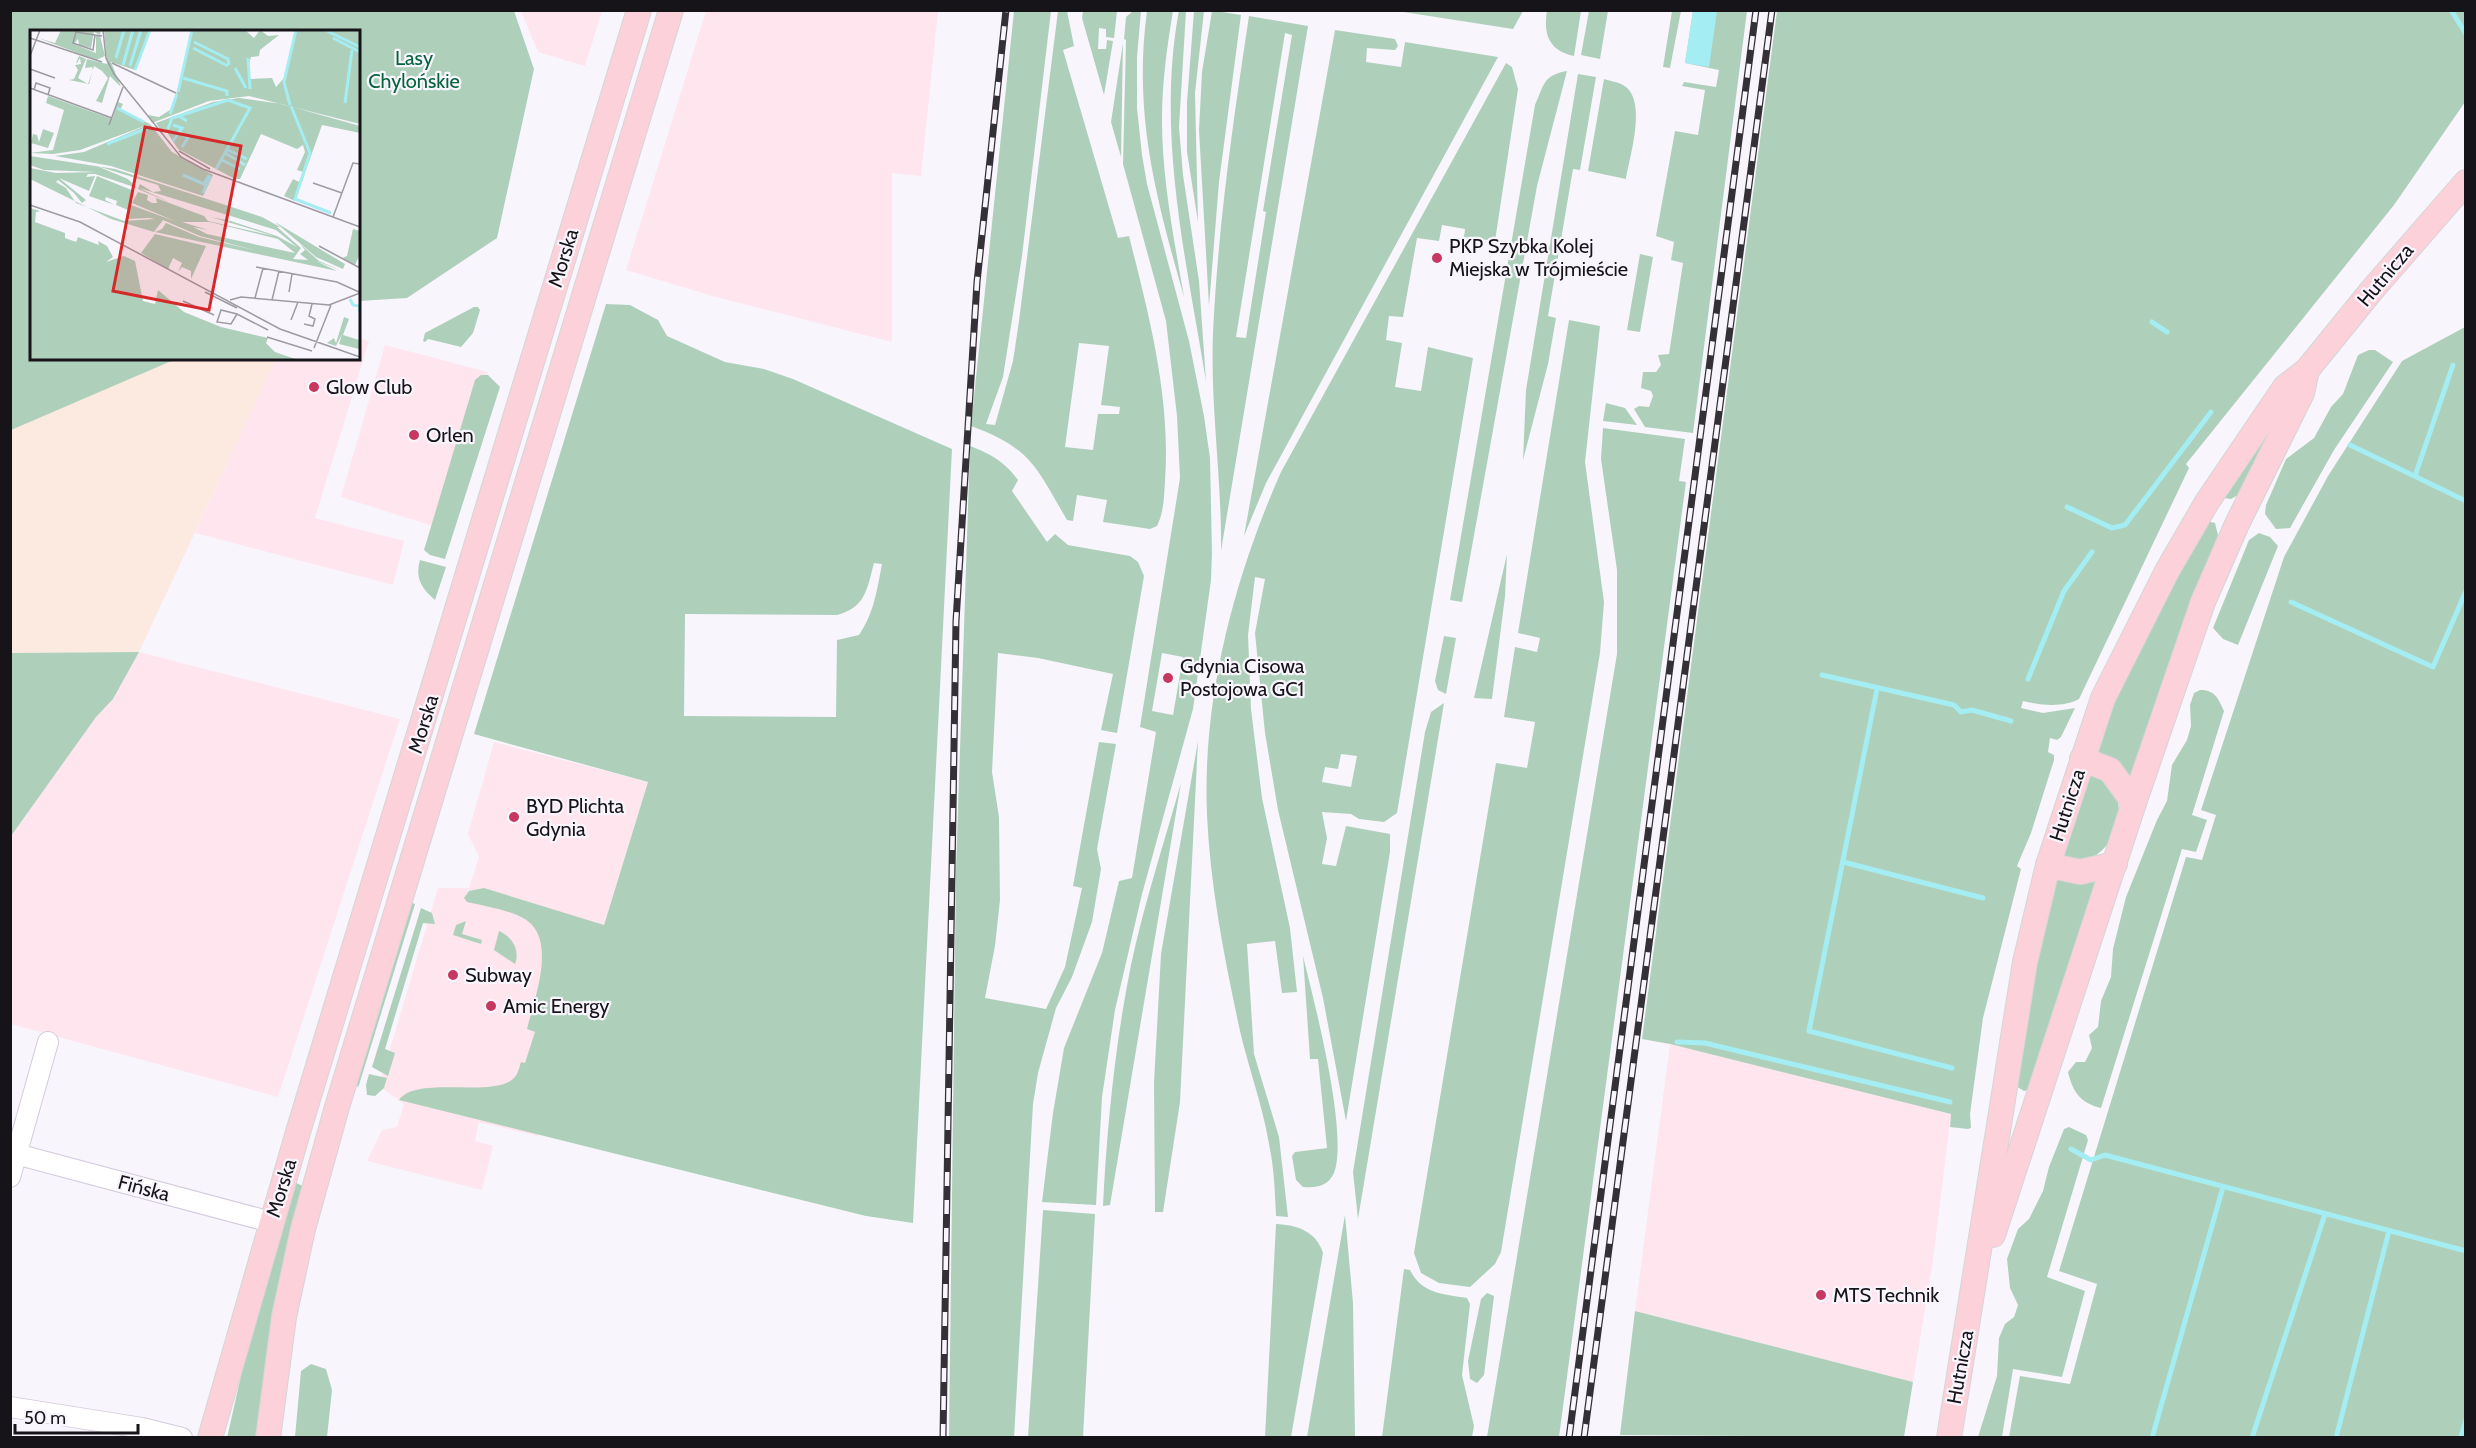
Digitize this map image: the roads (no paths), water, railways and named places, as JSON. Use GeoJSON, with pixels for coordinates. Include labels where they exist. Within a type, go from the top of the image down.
{"type":"FeatureCollection","features":[{"type":"Feature","properties":{"kind":"main road","name":"Morska"},"geometry":{"type":"LineString","coordinates":[[210,1437],[271,1222],[639,10]]}},
{"type":"Feature","properties":{"kind":"main road","name":"Morska"},"geometry":{"type":"LineString","coordinates":[[268,1437],[284,1317],[303,1229],[331,1129],[671,10]]}},
{"type":"Feature","properties":{"kind":"main road","name":"Hutnicza"},"geometry":{"type":"LineString","coordinates":[[1949,1437],[2025,962],[2048,865],[2103,698],[2167,571],[2207,502],[2285,387],[2307,370],[2372,290],[2466,182]]}},
{"type":"Feature","properties":{"kind":"main road","name":"Hutnicza"},"geometry":{"type":"LineString","coordinates":[[1972,1297],[2134,803],[2204,602],[2237,524],[2302,393],[2307,370]]}},
{"type":"Feature","properties":{"kind":"main road"},"geometry":{"type":"LineString","coordinates":[[2207,502],[2237,524]]}},
{"type":"Feature","properties":{"kind":"main road"},"geometry":{"type":"LineString","coordinates":[[2082,759],[2110,770],[2134,803]]}},
{"type":"Feature","properties":{"kind":"main road"},"geometry":{"type":"LineString","coordinates":[[2048,865],[2080,872],[2115,864]]}},
{"type":"Feature","properties":{"kind":"main road"},"geometry":{"type":"LineString","coordinates":[[2002,1098],[2035,1104]]}},
{"type":"Feature","properties":{"kind":"street"},"geometry":{"type":"LineString","coordinates":[[10,1177],[48,1042]]}},
{"type":"Feature","properties":{"kind":"street","name":"Fińska"},"geometry":{"type":"LineString","coordinates":[[16,1154],[271,1222]]}},
{"type":"Feature","properties":{"kind":"street"},"geometry":{"type":"LineString","coordinates":[[10,1407],[142,1428],[182,1437]]}},
{"type":"Feature","properties":{"kind":"water"},"geometry":{"type":"Polygon","coordinates":[[[1693,11],[1717,11],[1709,67],[1685,63],[1693,11]]]}},
{"type":"Feature","properties":{"kind":"waterway"},"geometry":{"type":"LineString","coordinates":[[2451,10],[2466,34]]}},
{"type":"Feature","properties":{"kind":"waterway"},"geometry":{"type":"LineString","coordinates":[[2152,322],[2167,332]]}},
{"type":"Feature","properties":{"kind":"waterway"},"geometry":{"type":"LineString","coordinates":[[2415,476],[2453,365]]}},
{"type":"Feature","properties":{"kind":"waterway"},"geometry":{"type":"LineString","coordinates":[[2067,507],[2112,528],[2125,525],[2211,412]]}},
{"type":"Feature","properties":{"kind":"waterway"},"geometry":{"type":"LineString","coordinates":[[2350,445],[2466,501]]}},
{"type":"Feature","properties":{"kind":"waterway"},"geometry":{"type":"LineString","coordinates":[[2028,679],[2064,591],[2092,552]]}},
{"type":"Feature","properties":{"kind":"waterway"},"geometry":{"type":"LineString","coordinates":[[2291,602],[2433,667],[2466,591]]}},
{"type":"Feature","properties":{"kind":"waterway"},"geometry":{"type":"LineString","coordinates":[[1822,675],[1954,705],[1961,712],[1972,710],[2011,721]]}},
{"type":"Feature","properties":{"kind":"waterway"},"geometry":{"type":"LineString","coordinates":[[1877,689],[1809,1031],[1952,1068]]}},
{"type":"Feature","properties":{"kind":"waterway"},"geometry":{"type":"LineString","coordinates":[[1843,862],[1983,898]]}},
{"type":"Feature","properties":{"kind":"waterway"},"geometry":{"type":"LineString","coordinates":[[1677,1042],[1705,1043],[1950,1102]]}},
{"type":"Feature","properties":{"kind":"waterway"},"geometry":{"type":"LineString","coordinates":[[2071,1149],[2091,1160],[2105,1155],[2466,1251]]}},
{"type":"Feature","properties":{"kind":"waterway"},"geometry":{"type":"LineString","coordinates":[[2152,1438],[2223,1187]]}},
{"type":"Feature","properties":{"kind":"waterway"},"geometry":{"type":"LineString","coordinates":[[2252,1438],[2325,1214]]}},
{"type":"Feature","properties":{"kind":"waterway"},"geometry":{"type":"LineString","coordinates":[[2336,1438],[2389,1231]]}},
{"type":"Feature","properties":{"kind":"waterway"},"geometry":{"type":"LineString","coordinates":[[2461,1436],[2466,1420]]}},
{"type":"Feature","properties":{"kind":"railway"},"geometry":{"type":"LineString","coordinates":[[943,1438],[956,621],[977,282],[1006,10]]}},
{"type":"Feature","properties":{"kind":"railway"},"geometry":{"type":"LineString","coordinates":[[1569,1438],[1756,10]]}},
{"type":"Feature","properties":{"kind":"railway"},"geometry":{"type":"LineString","coordinates":[[1584,1438],[1772,10]]}},
{"type":"Feature","properties":{"kind":"place","name":"PKP Szybka Kolej Miejska w Trójmieście"},"geometry":{"type":"Point","coordinates":[1437,258]}},
{"type":"Feature","properties":{"kind":"place","name":"Glow Club"},"geometry":{"type":"Point","coordinates":[314,387]}},
{"type":"Feature","properties":{"kind":"place","name":"Orlen"},"geometry":{"type":"Point","coordinates":[414,435]}},
{"type":"Feature","properties":{"kind":"place","name":"Gdynia Cisowa Postojowa GC1"},"geometry":{"type":"Point","coordinates":[1168,678]}},
{"type":"Feature","properties":{"kind":"place","name":"BYD Plichta Gdynia"},"geometry":{"type":"Point","coordinates":[514,817]}},
{"type":"Feature","properties":{"kind":"place","name":"Subway"},"geometry":{"type":"Point","coordinates":[453,975]}},
{"type":"Feature","properties":{"kind":"place","name":"Amic Energy"},"geometry":{"type":"Point","coordinates":[491,1006]}},
{"type":"Feature","properties":{"kind":"place","name":"MTS Technik"},"geometry":{"type":"Point","coordinates":[1821,1295]}},
{"type":"Feature","properties":{"kind":"park label","name":"Lasy Chylońskie"},"geometry":{"type":"Point","coordinates":[414,70]}}]}
